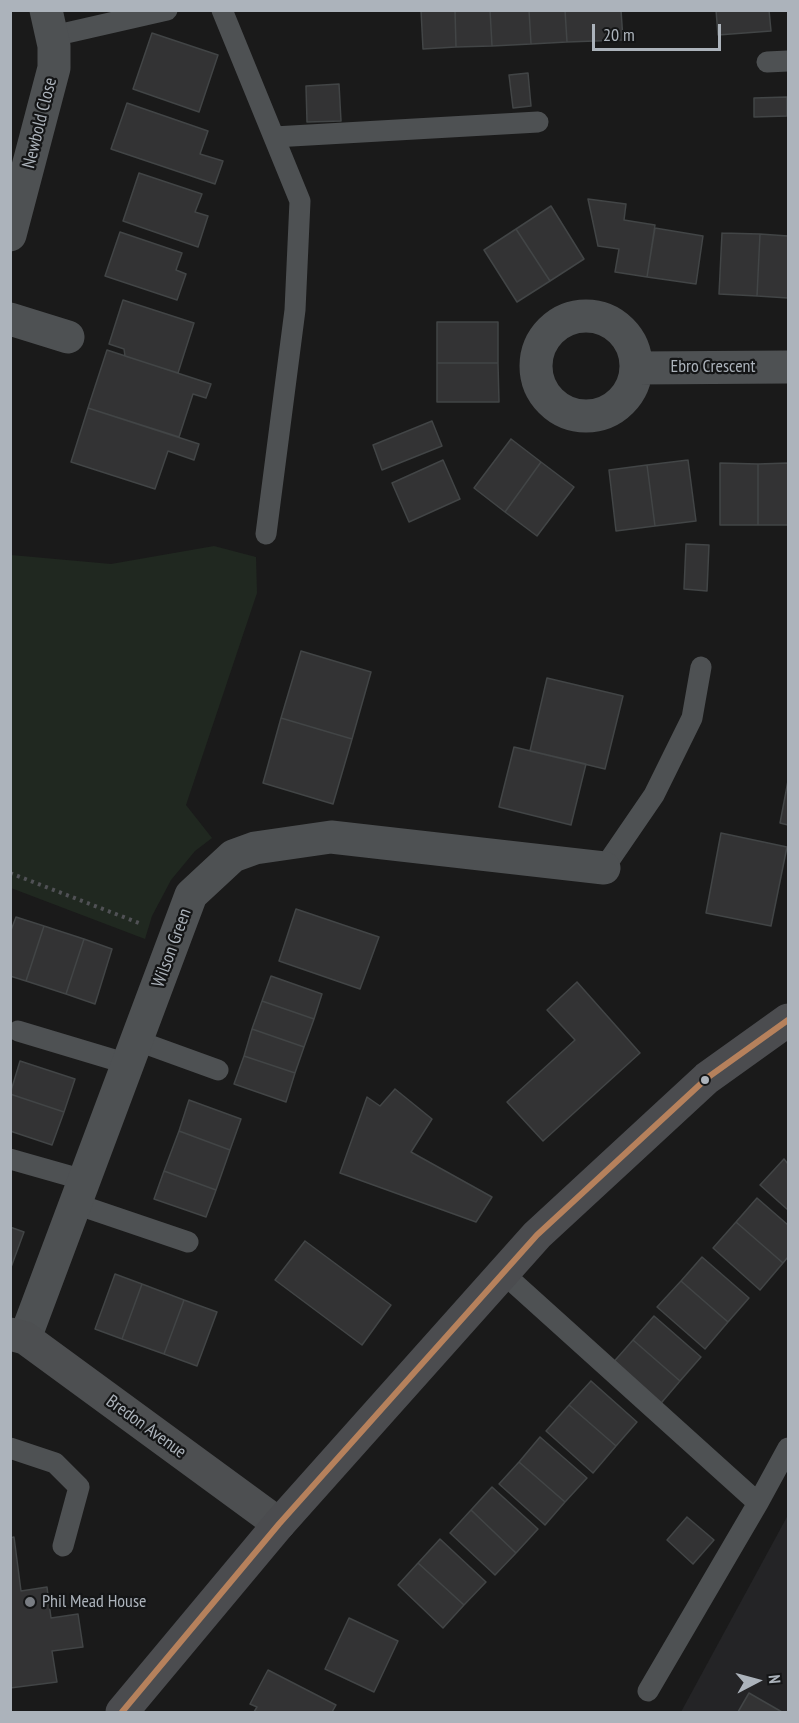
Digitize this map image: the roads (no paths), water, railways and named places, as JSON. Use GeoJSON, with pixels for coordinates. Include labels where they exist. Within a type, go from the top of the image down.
{"type":"FeatureCollection","features":[{"type":"Feature","properties":{"kind":"main road"},"geometry":{"type":"LineString","coordinates":[[122,1713],[279,1524],[537,1235],[707,1078],[789,1020]]}},
{"type":"Feature","properties":{"kind":"street","name":"Newbold Close"},"geometry":{"type":"LineString","coordinates":[[10,235],[49,95],[54,68],[49,23]]}},
{"type":"Feature","properties":{"kind":"street"},"geometry":{"type":"LineString","coordinates":[[10,319],[68,337]]}},
{"type":"Feature","properties":{"kind":"street","name":"Ebro Crescent"},"geometry":{"type":"LineString","coordinates":[[637,368],[789,367]]}},
{"type":"Feature","properties":{"kind":"street","name":"Wilson Green"},"geometry":{"type":"LineString","coordinates":[[18,1336],[80,1192],[191,896],[233,856],[255,848],[331,837],[604,868]]}},
{"type":"Feature","properties":{"kind":"street","name":"Bredon Avenue"},"geometry":{"type":"LineString","coordinates":[[18,1336],[279,1524]]}},
{"type":"Feature","properties":{"kind":"lane"},"geometry":{"type":"LineString","coordinates":[[49,23],[167,10]]}},
{"type":"Feature","properties":{"kind":"lane"},"geometry":{"type":"LineString","coordinates":[[222,10],[300,201],[295,310],[266,534]]}},
{"type":"Feature","properties":{"kind":"lane"},"geometry":{"type":"LineString","coordinates":[[767,62],[789,61]]}},
{"type":"Feature","properties":{"kind":"lane"},"geometry":{"type":"LineString","coordinates":[[274,137],[538,122]]}},
{"type":"Feature","properties":{"kind":"lane"},"geometry":{"type":"LineString","coordinates":[[604,868],[654,795],[692,718],[701,667]]}},
{"type":"Feature","properties":{"kind":"lane"},"geometry":{"type":"LineString","coordinates":[[18,1031],[218,1070]]}},
{"type":"Feature","properties":{"kind":"lane"},"geometry":{"type":"LineString","coordinates":[[10,1159],[188,1242]]}},
{"type":"Feature","properties":{"kind":"lane"},"geometry":{"type":"LineString","coordinates":[[503,1273],[758,1503]]}},
{"type":"Feature","properties":{"kind":"lane"},"geometry":{"type":"LineString","coordinates":[[10,1448],[55,1463],[79,1487],[63,1546]]}},
{"type":"Feature","properties":{"kind":"lane"},"geometry":{"type":"LineString","coordinates":[[648,1690],[789,1448]]}},
{"type":"Feature","properties":{"kind":"place","name":"Phil Mead House"},"geometry":{"type":"Point","coordinates":[30,1602]}}]}
